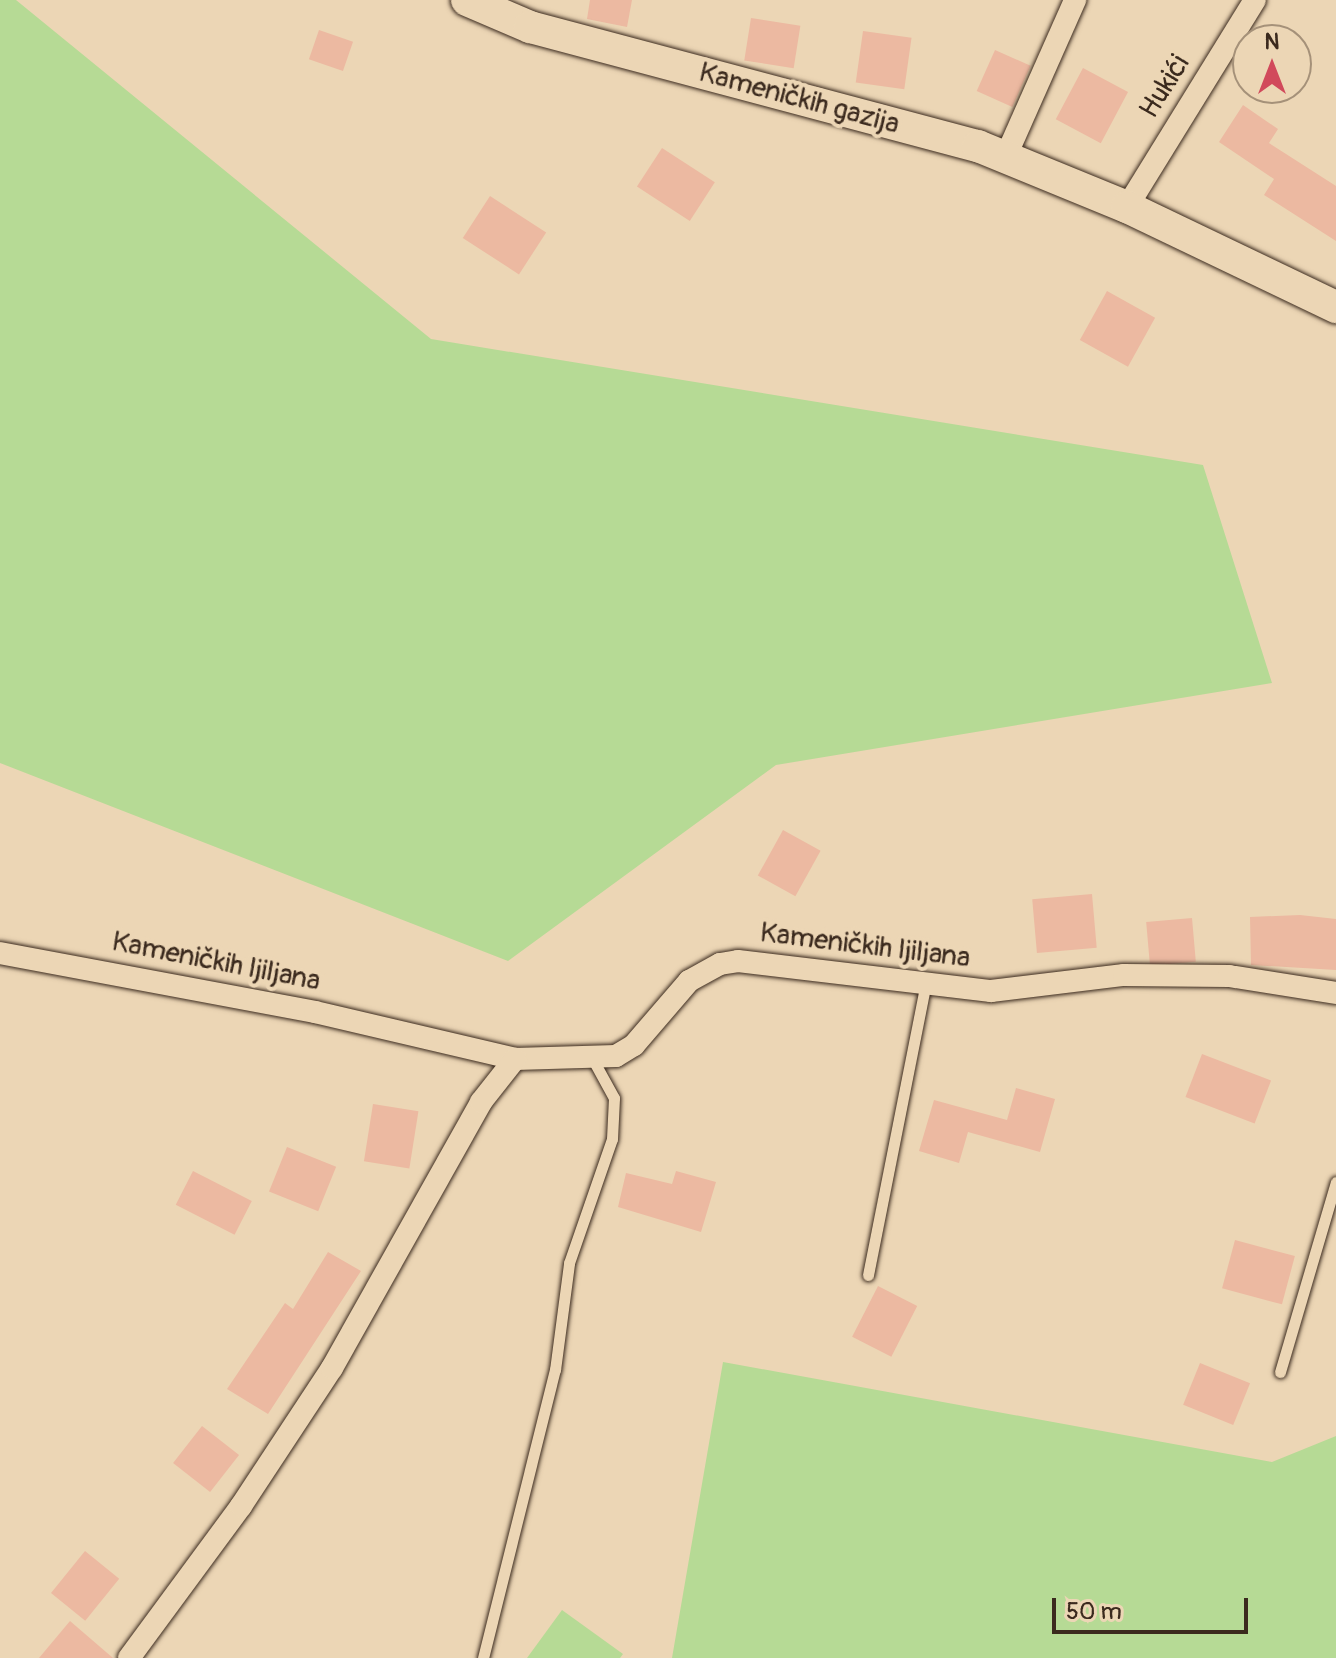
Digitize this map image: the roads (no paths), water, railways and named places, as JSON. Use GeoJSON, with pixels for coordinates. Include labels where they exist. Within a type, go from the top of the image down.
{"type":"FeatureCollection","features":[{"type":"Feature","properties":{"kind":"street","name":"Kameničkih gazija"},"geometry":{"type":"LineString","coordinates":[[467,0],[530,27],[1006,156],[1127,207],[1336,307]]}},
{"type":"Feature","properties":{"kind":"street"},"geometry":{"type":"LineString","coordinates":[[1006,156],[1075,0]]}},
{"type":"Feature","properties":{"kind":"street","name":"Hukići"},"geometry":{"type":"LineString","coordinates":[[1127,207],[1255,0]]}},
{"type":"Feature","properties":{"kind":"street","name":"Kameničkih ljiljana"},"geometry":{"type":"LineString","coordinates":[[0,953],[329,1014],[515,1059],[616,1056],[634,1045],[671,998],[720,964],[789,964],[991,991],[1124,975],[1229,976],[1336,993]]}},
{"type":"Feature","properties":{"kind":"street"},"geometry":{"type":"LineString","coordinates":[[129,1658],[241,1506],[332,1368],[481,1102],[515,1059]]}},
{"type":"Feature","properties":{"kind":"lane"},"geometry":{"type":"LineString","coordinates":[[868,1275],[926,983]]}},
{"type":"Feature","properties":{"kind":"lane"},"geometry":{"type":"LineString","coordinates":[[483,1658],[555,1370],[569,1263],[612,1139],[614,1098],[592,1058]]}},
{"type":"Feature","properties":{"kind":"lane"},"geometry":{"type":"LineString","coordinates":[[1280,1372],[1336,1182]]}}]}
